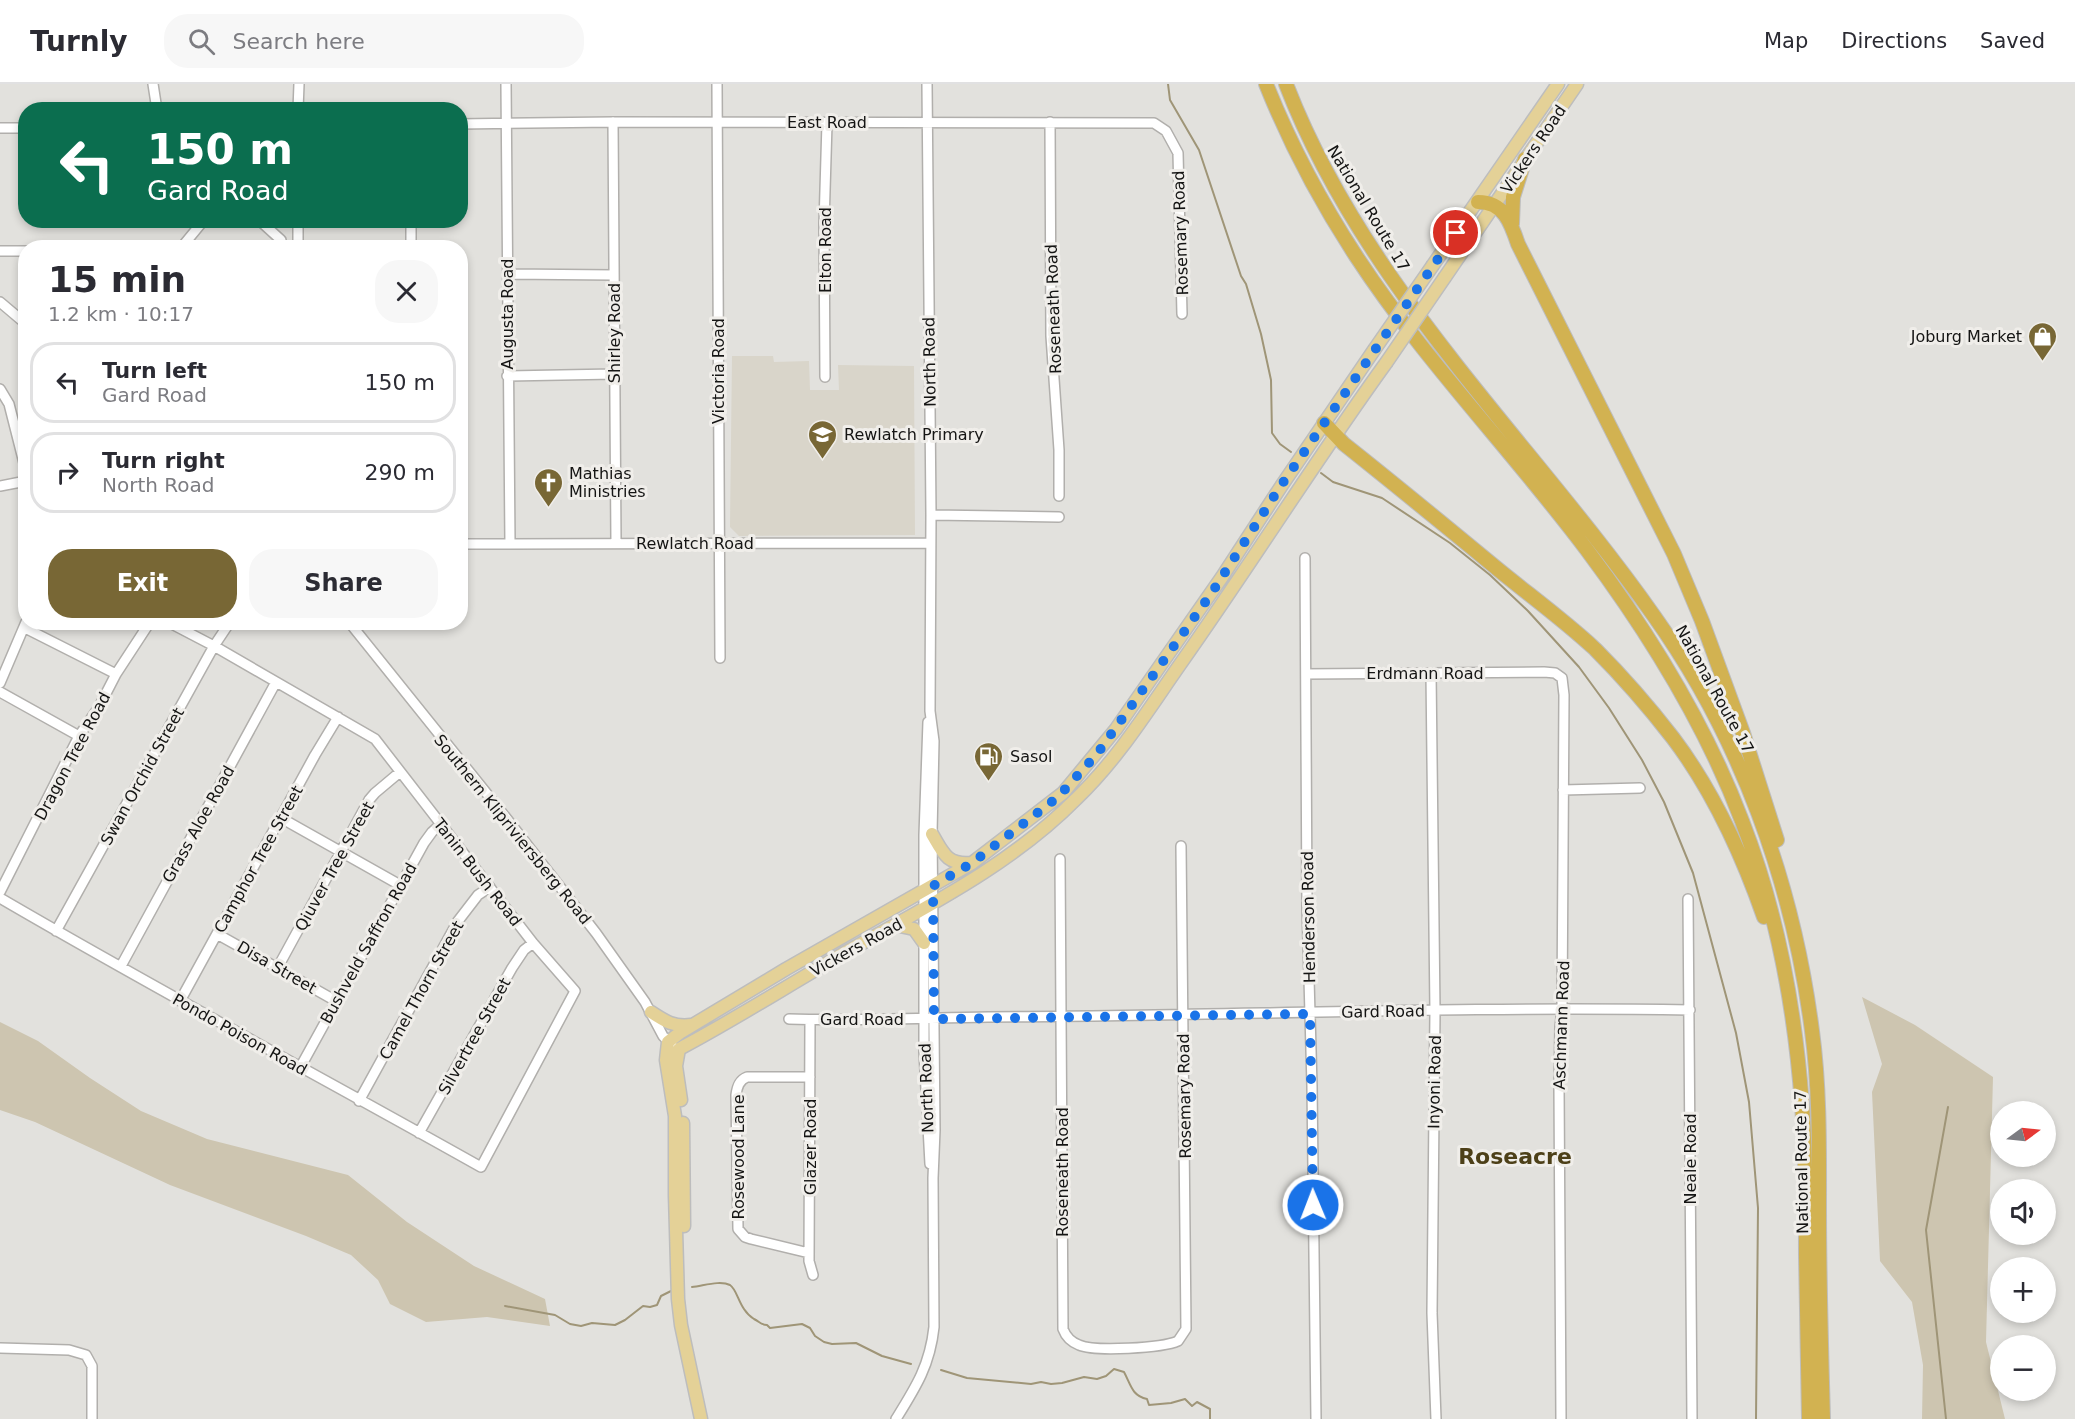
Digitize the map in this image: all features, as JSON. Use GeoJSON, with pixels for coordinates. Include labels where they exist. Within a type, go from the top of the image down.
{"type":"FeatureCollection","features":[{"type":"Feature","properties":{"kind":"highway"},"geometry":{"type":"LineString","coordinates":[[1266,84],[1282,125],[1325,206],[1357,257],[1396,312],[1585,547],[1618,592],[1671,674],[1704,733],[1743,823],[1763,882],[1783,966],[1797,1051],[1802,1106],[1809,1419]]}},
{"type":"Feature","properties":{"kind":"highway","name":"National Route 17"},"geometry":{"type":"LineString","coordinates":[[1286,84],[1319,159],[1361,232],[1394,282],[1459,371],[1634,587],[1663,629],[1702,692],[1758,809],[1788,906],[1813,1032],[1818,1124],[1823,1419]]}},
{"type":"Feature","properties":{"kind":"highway"},"geometry":{"type":"LineString","coordinates":[[1512,228],[1513,197],[1525,159]]}},
{"type":"Feature","properties":{"kind":"highway"},"geometry":{"type":"LineString","coordinates":[[1478,202],[1502,210],[1512,228],[1674,554],[1702,621],[1743,733],[1790,881],[1807,957],[1813,998],[1813,1032]]}},
{"type":"Feature","properties":{"kind":"highway"},"geometry":{"type":"LineString","coordinates":[[1324,423],[1344,444],[1594,649],[1650,710],[1699,777],[1716,808],[1753,885],[1783,966]]}},
{"type":"Feature","properties":{"kind":"main road","name":"Vickers Road"},"geometry":{"type":"LineString","coordinates":[[668,1042],[795,964],[972,863],[1058,797],[1097,754],[1217,585],[1324,423],[1558,84]]}},
{"type":"Feature","properties":{"kind":"main road","name":"Vickers Road"},"geometry":{"type":"LineString","coordinates":[[679,1049],[928,906],[1007,855],[1052,822],[1092,783],[1128,740],[1335,434],[1577,84]]}},
{"type":"Feature","properties":{"kind":"main road"},"geometry":{"type":"LineString","coordinates":[[932,834],[949,860],[963,864],[972,863]]}},
{"type":"Feature","properties":{"kind":"main road"},"geometry":{"type":"LineString","coordinates":[[895,925],[914,929],[924,943]]}},
{"type":"Feature","properties":{"kind":"main road"},"geometry":{"type":"LineString","coordinates":[[651,1012],[669,1024],[693,1025]]}},
{"type":"Feature","properties":{"kind":"main road","name":"Southern Klipriviersberg Road"},"geometry":{"type":"LineString","coordinates":[[668,1042],[666,1060],[675,1116],[678,1299],[681,1325],[701,1419]]}},
{"type":"Feature","properties":{"kind":"main road"},"geometry":{"type":"LineString","coordinates":[[679,1049],[676,1061],[683,1121],[685,1300],[693,1350],[710,1419]]}},
{"type":"Feature","properties":{"kind":"street"},"geometry":{"type":"LineString","coordinates":[[153,84],[155,102]]}},
{"type":"Feature","properties":{"kind":"street"},"geometry":{"type":"LineString","coordinates":[[298,102],[299,84]]}},
{"type":"Feature","properties":{"kind":"street","name":"Augusta Road"},"geometry":{"type":"LineString","coordinates":[[506,84],[510,544]]}},
{"type":"Feature","properties":{"kind":"street","name":"Victoria Road"},"geometry":{"type":"LineString","coordinates":[[717,84],[720,658]]}},
{"type":"Feature","properties":{"kind":"street","name":"North Road"},"geometry":{"type":"LineString","coordinates":[[927,84],[931,515],[930,711],[926,748],[929,1019]]}},
{"type":"Feature","properties":{"kind":"street","name":"Shirley Road"},"geometry":{"type":"LineString","coordinates":[[614,122],[616,543]]}},
{"type":"Feature","properties":{"kind":"street","name":"Roseneath Road"},"geometry":{"type":"LineString","coordinates":[[1050,122],[1051,336],[1059,440],[1059,496]]}},
{"type":"Feature","properties":{"kind":"street","name":"East Road"},"geometry":{"type":"LineString","coordinates":[[468,123],[1154,123],[1166,131],[1178,153]]}},
{"type":"Feature","properties":{"kind":"street","name":"Elton Road"},"geometry":{"type":"LineString","coordinates":[[825,377],[824,224],[827,123]]}},
{"type":"Feature","properties":{"kind":"street"},"geometry":{"type":"LineString","coordinates":[[0,128],[18,128]]}},
{"type":"Feature","properties":{"kind":"street","name":"Rosemary Road"},"geometry":{"type":"LineString","coordinates":[[1178,153],[1182,314]]}},
{"type":"Feature","properties":{"kind":"street"},"geometry":{"type":"LineString","coordinates":[[188,240],[197,228]]}},
{"type":"Feature","properties":{"kind":"street"},"geometry":{"type":"LineString","coordinates":[[268,228],[281,240]]}},
{"type":"Feature","properties":{"kind":"street"},"geometry":{"type":"LineString","coordinates":[[0,251],[18,251]]}},
{"type":"Feature","properties":{"kind":"street"},"geometry":{"type":"LineString","coordinates":[[507,274],[614,274]]}},
{"type":"Feature","properties":{"kind":"street"},"geometry":{"type":"LineString","coordinates":[[0,302],[18,317]]}},
{"type":"Feature","properties":{"kind":"street"},"geometry":{"type":"LineString","coordinates":[[507,376],[614,374]]}},
{"type":"Feature","properties":{"kind":"street"},"geometry":{"type":"LineString","coordinates":[[0,389],[9,404],[18,439]]}},
{"type":"Feature","properties":{"kind":"street"},"geometry":{"type":"LineString","coordinates":[[0,486],[18,483]]}},
{"type":"Feature","properties":{"kind":"street"},"geometry":{"type":"LineString","coordinates":[[931,515],[1059,516]]}},
{"type":"Feature","properties":{"kind":"street","name":"Rewlatch Road"},"geometry":{"type":"LineString","coordinates":[[468,544],[930,543]]}},
{"type":"Feature","properties":{"kind":"street","name":"Henderson Road"},"geometry":{"type":"LineString","coordinates":[[1305,558],[1307,907],[1316,1419]]}},
{"type":"Feature","properties":{"kind":"street"},"geometry":{"type":"LineString","coordinates":[[0,683],[24,630]]}},
{"type":"Feature","properties":{"kind":"street"},"geometry":{"type":"LineString","coordinates":[[35,630],[116,674]]}},
{"type":"Feature","properties":{"kind":"street","name":"Dragon Tree Road"},"geometry":{"type":"LineString","coordinates":[[0,892],[79,736],[145,630]]}},
{"type":"Feature","properties":{"kind":"street","name":"Tanin Bush Road"},"geometry":{"type":"LineString","coordinates":[[183,630],[375,739],[533,943],[575,991],[481,1167]]}},
{"type":"Feature","properties":{"kind":"street","name":"Swan Orchid Street"},"geometry":{"type":"LineString","coordinates":[[56,931],[225,630]]}},
{"type":"Feature","properties":{"kind":"street","name":"Southern Klipriviersberg Road"},"geometry":{"type":"LineString","coordinates":[[355,630],[596,933],[621,966],[668,1042],[679,1049]]}},
{"type":"Feature","properties":{"kind":"street","name":"Erdmann Road"},"geometry":{"type":"LineString","coordinates":[[1306,674],[1544,672]]}},
{"type":"Feature","properties":{"kind":"street","name":"Aschmann Road"},"geometry":{"type":"LineString","coordinates":[[1544,672],[1559,675],[1563,684],[1562,1009],[1558,1086],[1561,1419]]}},
{"type":"Feature","properties":{"kind":"street","name":"Inyoni Road"},"geometry":{"type":"LineString","coordinates":[[1431,673],[1435,1011],[1432,1313],[1436,1419]]}},
{"type":"Feature","properties":{"kind":"street","name":"Grass Aloe Road"},"geometry":{"type":"LineString","coordinates":[[121,966],[276,682]]}},
{"type":"Feature","properties":{"kind":"street"},"geometry":{"type":"LineString","coordinates":[[0,692],[79,736]]}},
{"type":"Feature","properties":{"kind":"street","name":"North Road"},"geometry":{"type":"LineString","coordinates":[[928,889],[934,741],[930,711]]}},
{"type":"Feature","properties":{"kind":"street","name":"Camphor Tree Street"},"geometry":{"type":"LineString","coordinates":[[180,1002],[338,717]]}},
{"type":"Feature","properties":{"kind":"street","name":"Qiuver Tree Street"},"geometry":{"type":"LineString","coordinates":[[278,967],[369,800],[400,772]]}},
{"type":"Feature","properties":{"kind":"street"},"geometry":{"type":"LineString","coordinates":[[1563,790],[1640,788]]}},
{"type":"Feature","properties":{"kind":"street"},"geometry":{"type":"LineString","coordinates":[[281,818],[400,885]]}},
{"type":"Feature","properties":{"kind":"street","name":"Bushveld Saffron Road"},"geometry":{"type":"LineString","coordinates":[[301,1066],[424,843],[441,824]]}},
{"type":"Feature","properties":{"kind":"street","name":"Rosemary Road"},"geometry":{"type":"LineString","coordinates":[[1182,846],[1187,1311]]}},
{"type":"Feature","properties":{"kind":"street","name":"Roseneath Road"},"geometry":{"type":"LineString","coordinates":[[1060,859],[1064,1333],[1072,1342],[1082,1347],[1164,1346],[1178,1341],[1185,1334],[1187,1311]]}},
{"type":"Feature","properties":{"kind":"street","name":"Camel Thorn Street"},"geometry":{"type":"LineString","coordinates":[[359,1101],[458,921],[478,895],[490,887]]}},
{"type":"Feature","properties":{"kind":"street","name":"Pondo Poison Road"},"geometry":{"type":"LineString","coordinates":[[0,898],[180,1002],[301,1066],[359,1101],[481,1167]]}},
{"type":"Feature","properties":{"kind":"street","name":"Neale Road"},"geometry":{"type":"LineString","coordinates":[[1688,899],[1692,1419]]}},
{"type":"Feature","properties":{"kind":"street","name":"North Road"},"geometry":{"type":"LineString","coordinates":[[896,1419],[922,1377],[932,1349],[934,1327],[933,1178],[936,1151],[924,943],[928,906]]}},
{"type":"Feature","properties":{"kind":"street","name":"Disa Street"},"geometry":{"type":"LineString","coordinates":[[217,934],[336,1001]]}},
{"type":"Feature","properties":{"kind":"street","name":"Silvertree Street"},"geometry":{"type":"LineString","coordinates":[[419,1133],[512,968],[524,950],[533,943]]}},
{"type":"Feature","properties":{"kind":"street","name":"Gard Road"},"geometry":{"type":"LineString","coordinates":[[789,1019],[1061,1018],[1562,1009],[1690,1010]]}},
{"type":"Feature","properties":{"kind":"street","name":"Glazer Road"},"geometry":{"type":"LineString","coordinates":[[810,1020],[809,1261],[813,1275]]}},
{"type":"Feature","properties":{"kind":"street","name":"Rosewood Lane"},"geometry":{"type":"LineString","coordinates":[[809,1252],[751,1239],[745,1237],[738,1229],[736,1095],[741,1080],[747,1077],[810,1077]]}},
{"type":"Feature","properties":{"kind":"street"},"geometry":{"type":"LineString","coordinates":[[0,1348],[69,1350],[86,1354],[92,1366],[92,1419]]}},
{"type":"Feature","properties":{"kind":"shaded area","name":"Rewlatch Primary"},"geometry":{"type":"Polygon","coordinates":[[[732,356],[773,356],[774,362],[809,361],[810,390],[839,390],[838,365],[914,366],[915,535],[739,536],[730,527],[732,356]]]}},
{"type":"Feature","properties":{"kind":"shaded area"},"geometry":{"type":"Polygon","coordinates":[[[1862,997],[1915,1025],[1993,1077],[1992,1101],[1990,1101],[1986,1342],[1990,1358],[1990,1401],[2001,1401],[2005,1419],[1922,1419],[1923,1365],[1912,1302],[1880,1261],[1872,1092],[1882,1064],[1862,997]]]}},
{"type":"Feature","properties":{"kind":"shaded area"},"geometry":{"type":"Polygon","coordinates":[[[0,1022],[38,1041],[141,1111],[207,1139],[348,1175],[407,1222],[474,1266],[545,1299],[550,1326],[487,1317],[426,1322],[390,1304],[378,1280],[351,1255],[170,1185],[35,1122],[0,1110],[0,1022]]]}},
{"type":"Feature","properties":{"kind":"waterway"},"geometry":{"type":"LineString","coordinates":[[1168,84],[1170,100],[1199,150],[1261,334],[1271,380],[1272,433],[1280,444],[1291,452]]}},
{"type":"Feature","properties":{"kind":"waterway"},"geometry":{"type":"LineString","coordinates":[[1321,473],[1333,482],[1382,498],[1450,543],[1490,575],[1528,611],[1579,667],[1609,708],[1642,760],[1664,802],[1693,873],[1736,1033],[1749,1102],[1758,1208],[1756,1419]]}},
{"type":"Feature","properties":{"kind":"waterway"},"geometry":{"type":"LineString","coordinates":[[1946,1419],[1926,1230],[1948,1107]]}},
{"type":"Feature","properties":{"kind":"waterway"},"geometry":{"type":"LineString","coordinates":[[692,1287],[716,1283],[730,1285],[745,1311],[770,1328],[802,1324],[810,1328],[815,1336],[824,1342],[856,1343],[882,1356],[911,1364]]}},
{"type":"Feature","properties":{"kind":"waterway"},"geometry":{"type":"LineString","coordinates":[[505,1306],[555,1315],[570,1324],[581,1326],[592,1323],[615,1325],[643,1306],[657,1305],[661,1296],[671,1291]]}},
{"type":"Feature","properties":{"kind":"waterway"},"geometry":{"type":"LineString","coordinates":[[941,1370],[967,1378],[1051,1384],[1084,1377],[1097,1379],[1106,1376],[1114,1369],[1124,1372],[1135,1393],[1147,1399],[1149,1405],[1185,1399],[1192,1406],[1197,1402],[1210,1409],[1210,1419]]}},
{"type":"Feature","properties":{"kind":"place","name":"Joburg Market"},"geometry":{"type":"Point","coordinates":[2043,362]}},
{"type":"Feature","properties":{"kind":"place","name":"Rewlatch Primary"},"geometry":{"type":"Point","coordinates":[823,460]}},
{"type":"Feature","properties":{"kind":"place","name":"Mathias Ministries"},"geometry":{"type":"Point","coordinates":[548,508]}},
{"type":"Feature","properties":{"kind":"place","name":"Sasol"},"geometry":{"type":"Point","coordinates":[989,782]}},
{"type":"Feature","properties":{"kind":"district","name":"Roseacre"},"geometry":{"type":"Point","coordinates":[1515,1156]}},
{"type":"Feature","properties":{"kind":"route"},"geometry":{"type":"LineString","coordinates":[[1313,1205],[1310,1014],[934,1019],[933,886],[972,863],[1063,793],[1097,754],[1211,594],[1282,484],[1456,233]]}}]}
